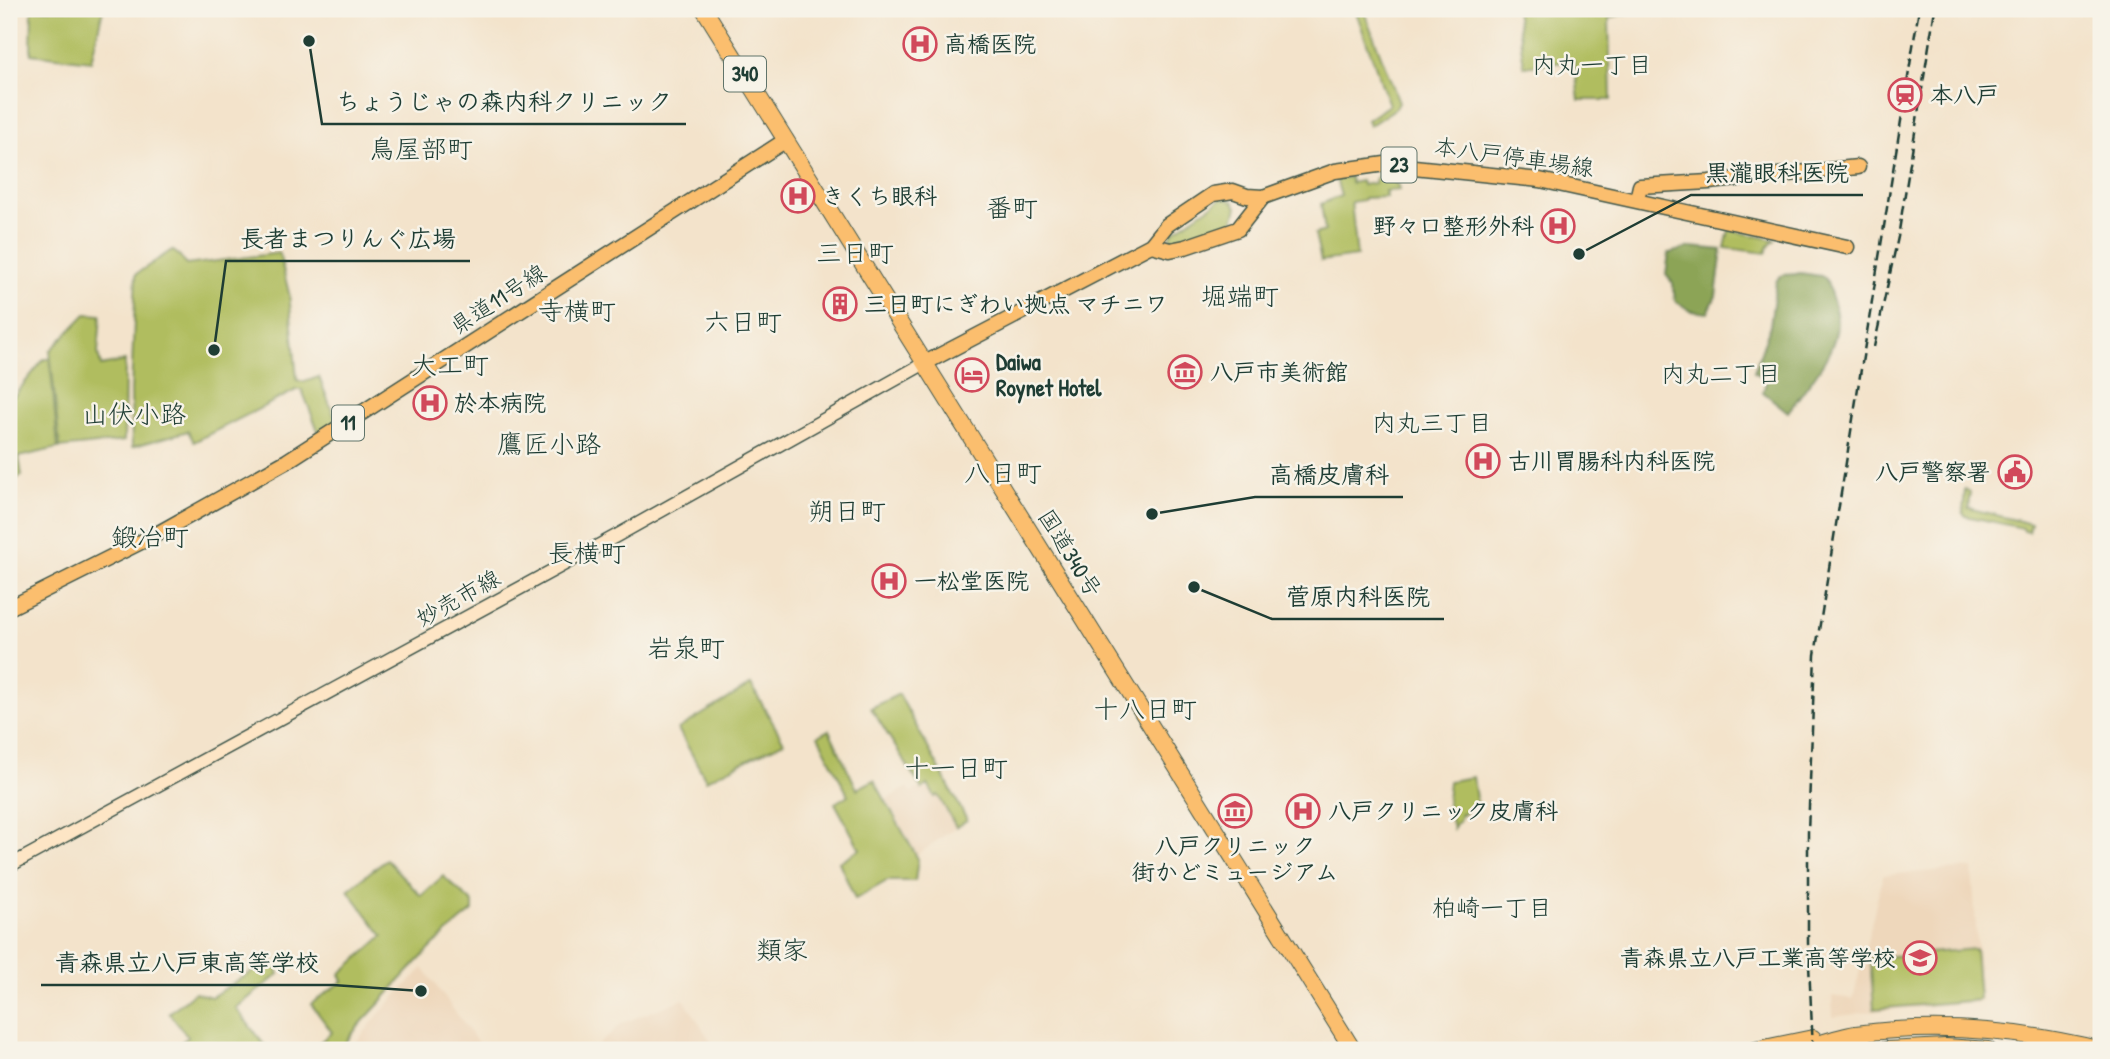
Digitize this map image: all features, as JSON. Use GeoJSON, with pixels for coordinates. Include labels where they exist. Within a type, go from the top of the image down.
{"type":"FeatureCollection","features":[{"type":"Feature","properties":{"kind":"highway","name":"国道340号"},"geometry":{"type":"LineString","coordinates":[[704,9],[1353,1050]]}},
{"type":"Feature","properties":{"kind":"highway"},"geometry":{"type":"LineString","coordinates":[[1755,1050],[1806,1039],[1959,1028],[2064,1041],[2101,1050]]}},
{"type":"Feature","properties":{"kind":"highway"},"geometry":{"type":"LineString","coordinates":[[1799,1050],[1853,1034]]}},
{"type":"Feature","properties":{"kind":"highway"},"geometry":{"type":"LineString","coordinates":[[1885,1050],[1945,1046],[1988,1050]]}},
{"type":"Feature","properties":{"kind":"main road","name":"県道11号線"},"geometry":{"type":"LineString","coordinates":[[9,608],[155,534],[287,461],[786,140]]}},
{"type":"Feature","properties":{"kind":"main road","name":"本八戸停車場線"},"geometry":{"type":"LineString","coordinates":[[925,363],[1151,245],[1167,225],[1213,194],[1233,191],[1247,196],[1263,197],[1335,171],[1385,164],[1540,180],[1637,199],[1847,247]]}},
{"type":"Feature","properties":{"kind":"main road"},"geometry":{"type":"LineString","coordinates":[[1637,199],[1640,186],[1858,167]]}},
{"type":"Feature","properties":{"kind":"main road"},"geometry":{"type":"LineString","coordinates":[[1151,245],[1170,250],[1238,229],[1263,197]]}},
{"type":"Feature","properties":{"kind":"main road","name":"妙売市線"},"geometry":{"type":"LineString","coordinates":[[9,866],[618,535],[925,363]]}},
{"type":"Feature","properties":{"kind":"shaded area"},"geometry":{"type":"Polygon","coordinates":[[[908,787],[911,792],[917,789],[930,790],[935,797],[938,795],[956,827],[917,855],[887,799],[908,787]]]}},
{"type":"Feature","properties":{"kind":"shaded area","name":"青森県立八戸工業高等学校"},"geometry":{"type":"Polygon","coordinates":[[[1972,868],[1981,1002],[1833,1017],[1832,996],[1853,999],[1883,875],[1972,868]]]}},
{"type":"Feature","properties":{"kind":"shaded area"},"geometry":{"type":"Polygon","coordinates":[[[423,968],[483,1050],[350,1050],[379,1014],[423,968]]]}},
{"type":"Feature","properties":{"kind":"shaded area"},"geometry":{"type":"Polygon","coordinates":[[[684,999],[716,1050],[593,1050],[622,1023],[684,999]]]}},
{"type":"Feature","properties":{"kind":"green space"},"geometry":{"type":"Polygon","coordinates":[[[32,9],[103,9],[91,61],[31,54],[32,9]]]}},
{"type":"Feature","properties":{"kind":"green space"},"geometry":{"type":"Polygon","coordinates":[[[1355,9],[1363,9],[1399,102],[1396,108],[1369,126],[1367,120],[1389,105],[1355,9]]]}},
{"type":"Feature","properties":{"kind":"green space"},"geometry":{"type":"Polygon","coordinates":[[[1516,9],[1641,9],[1609,18],[1611,100],[1579,100],[1574,61],[1524,66],[1516,9]]]}},
{"type":"Feature","properties":{"kind":"green space"},"geometry":{"type":"Polygon","coordinates":[[[1394,173],[1395,184],[1398,184],[1399,190],[1385,191],[1386,197],[1364,198],[1351,202],[1357,256],[1321,261],[1315,234],[1325,231],[1321,204],[1341,196],[1336,179],[1350,177],[1351,183],[1361,181],[1362,185],[1375,183],[1378,174],[1394,173]]]}},
{"type":"Feature","properties":{"kind":"green space"},"geometry":{"type":"Polygon","coordinates":[[[1222,198],[1233,201],[1237,207],[1233,222],[1171,240],[1174,231],[1222,198]]]}},
{"type":"Feature","properties":{"kind":"green space"},"geometry":{"type":"Polygon","coordinates":[[[1729,230],[1775,240],[1766,253],[1725,248],[1729,230]]]}},
{"type":"Feature","properties":{"kind":"green space"},"geometry":{"type":"Polygon","coordinates":[[[1691,247],[1722,250],[1716,296],[1708,313],[1691,311],[1675,301],[1673,284],[1666,274],[1669,253],[1691,247]]]}},
{"type":"Feature","properties":{"kind":"green space"},"geometry":{"type":"Polygon","coordinates":[[[172,250],[186,265],[279,253],[289,293],[297,380],[304,382],[319,377],[337,423],[319,433],[302,390],[296,390],[194,442],[188,431],[132,447],[131,391],[136,274],[172,250]]]}},
{"type":"Feature","properties":{"kind":"green space"},"geometry":{"type":"Polygon","coordinates":[[[1800,273],[1826,279],[1835,306],[1836,334],[1826,358],[1788,412],[1763,392],[1767,379],[1754,372],[1770,326],[1776,282],[1784,275],[1800,273]]]}},
{"type":"Feature","properties":{"kind":"green space"},"geometry":{"type":"Polygon","coordinates":[[[86,314],[101,315],[98,353],[101,366],[125,361],[124,441],[60,448],[50,351],[86,314]]]}},
{"type":"Feature","properties":{"kind":"green space"},"geometry":{"type":"Polygon","coordinates":[[[44,359],[50,359],[58,448],[19,457],[22,476],[9,482],[9,402],[44,359]]]}},
{"type":"Feature","properties":{"kind":"green space"},"geometry":{"type":"Polygon","coordinates":[[[1965,489],[1970,492],[1968,508],[2031,524],[2029,532],[2023,528],[1966,516],[1963,513],[1965,489]]]}},
{"type":"Feature","properties":{"kind":"green space"},"geometry":{"type":"Polygon","coordinates":[[[751,685],[784,742],[706,780],[678,729],[751,685]]]}},
{"type":"Feature","properties":{"kind":"green space"},"geometry":{"type":"Polygon","coordinates":[[[899,694],[967,820],[956,827],[938,795],[935,797],[928,785],[922,789],[871,708],[899,694]]]}},
{"type":"Feature","properties":{"kind":"green space"},"geometry":{"type":"Polygon","coordinates":[[[829,730],[857,789],[874,780],[918,859],[915,881],[887,881],[855,899],[839,862],[860,849],[835,803],[848,795],[818,736],[829,730]]]}},
{"type":"Feature","properties":{"kind":"green space"},"geometry":{"type":"Polygon","coordinates":[[[1473,777],[1477,806],[1461,814],[1453,829],[1447,801],[1449,781],[1473,777]]]}},
{"type":"Feature","properties":{"kind":"green space"},"geometry":{"type":"Polygon","coordinates":[[[386,859],[421,896],[443,876],[473,903],[473,911],[413,967],[358,1026],[341,1050],[311,1050],[332,1032],[311,1004],[343,981],[340,974],[383,936],[348,890],[386,859]]]}},
{"type":"Feature","properties":{"kind":"green space"},"geometry":{"type":"Polygon","coordinates":[[[1975,949],[1979,1000],[1874,1009],[1870,958],[1975,949]]]}},
{"type":"Feature","properties":{"kind":"green space"},"geometry":{"type":"Polygon","coordinates":[[[272,960],[279,974],[236,1008],[268,1050],[172,1050],[188,1037],[169,1013],[195,992],[211,997],[272,960]]]}},
{"type":"Feature","properties":{"kind":"railway"},"geometry":{"type":"LineString","coordinates":[[1813,1050],[1808,943],[1808,832],[1815,655],[1919,9]]}},
{"type":"Feature","properties":{"kind":"railway"},"geometry":{"type":"LineString","coordinates":[[1874,347],[1898,237],[1935,9]]}},
{"type":"Feature","properties":{"kind":"place","name":"ちょうじゃの森内科クリニック"},"geometry":{"type":"Point","coordinates":[309,41]}},
{"type":"Feature","properties":{"kind":"place","name":"高橋医院"},"geometry":{"type":"Point","coordinates":[920,44]}},
{"type":"Feature","properties":{"kind":"place","name":"本八戸"},"geometry":{"type":"Point","coordinates":[1905,95]}},
{"type":"Feature","properties":{"kind":"place","name":"きくち眼科"},"geometry":{"type":"Point","coordinates":[798,196]}},
{"type":"Feature","properties":{"kind":"place","name":"野々口整形外科"},"geometry":{"type":"Point","coordinates":[1558,226]}},
{"type":"Feature","properties":{"kind":"place","name":"黒瀧眼科医院"},"geometry":{"type":"Point","coordinates":[1579,254]}},
{"type":"Feature","properties":{"kind":"place","name":"三日町にぎわい拠点 マチニワ"},"geometry":{"type":"Point","coordinates":[840,304]}},
{"type":"Feature","properties":{"kind":"place","name":"長者まつりんぐ広場"},"geometry":{"type":"Point","coordinates":[214,350]}},
{"type":"Feature","properties":{"kind":"place","name":"八戸市美術館"},"geometry":{"type":"Point","coordinates":[1185,372]}},
{"type":"Feature","properties":{"kind":"place","name":"Daiwa Roynet Hotel"},"geometry":{"type":"Point","coordinates":[972,375]}},
{"type":"Feature","properties":{"kind":"place","name":"於本病院"},"geometry":{"type":"Point","coordinates":[430,403]}},
{"type":"Feature","properties":{"kind":"place","name":"古川胃腸科内科医院"},"geometry":{"type":"Point","coordinates":[1483,461]}},
{"type":"Feature","properties":{"kind":"place","name":"八戸警察署"},"geometry":{"type":"Point","coordinates":[2015,472]}},
{"type":"Feature","properties":{"kind":"place","name":"高橋皮膚科"},"geometry":{"type":"Point","coordinates":[1152,514]}},
{"type":"Feature","properties":{"kind":"place","name":"一松堂医院"},"geometry":{"type":"Point","coordinates":[889,581]}},
{"type":"Feature","properties":{"kind":"place","name":"菅原内科医院"},"geometry":{"type":"Point","coordinates":[1194,587]}},
{"type":"Feature","properties":{"kind":"place","name":"八戸クリニック 街かどミュージアム"},"geometry":{"type":"Point","coordinates":[1235,811]}},
{"type":"Feature","properties":{"kind":"place","name":"八戸クリニック皮膚科"},"geometry":{"type":"Point","coordinates":[1303,811]}},
{"type":"Feature","properties":{"kind":"place","name":"青森県立八戸工業高等学校"},"geometry":{"type":"Point","coordinates":[1920,958]}},
{"type":"Feature","properties":{"kind":"place","name":"青森県立八戸東高等学校"},"geometry":{"type":"Point","coordinates":[421,991]}},
{"type":"Feature","properties":{"kind":"district","name":"内丸一丁目"},"geometry":{"type":"Point","coordinates":[1592,65]}},
{"type":"Feature","properties":{"kind":"district","name":"鳥屋部町"},"geometry":{"type":"Point","coordinates":[421,149]}},
{"type":"Feature","properties":{"kind":"district","name":"番町"},"geometry":{"type":"Point","coordinates":[1012,208]}},
{"type":"Feature","properties":{"kind":"district","name":"三日町"},"geometry":{"type":"Point","coordinates":[855,253]}},
{"type":"Feature","properties":{"kind":"district","name":"堀端町"},"geometry":{"type":"Point","coordinates":[1240,296]}},
{"type":"Feature","properties":{"kind":"district","name":"寺横町"},"geometry":{"type":"Point","coordinates":[577,311]}},
{"type":"Feature","properties":{"kind":"district","name":"六日町"},"geometry":{"type":"Point","coordinates":[743,322]}},
{"type":"Feature","properties":{"kind":"district","name":"大工町"},"geometry":{"type":"Point","coordinates":[450,365]}},
{"type":"Feature","properties":{"kind":"district","name":"内丸二丁目"},"geometry":{"type":"Point","coordinates":[1721,374]}},
{"type":"Feature","properties":{"kind":"district","name":"山伏小路"},"geometry":{"type":"Point","coordinates":[134,414]}},
{"type":"Feature","properties":{"kind":"district","name":"内丸三丁目"},"geometry":{"type":"Point","coordinates":[1432,423]}},
{"type":"Feature","properties":{"kind":"district","name":"鷹匠小路"},"geometry":{"type":"Point","coordinates":[549,444]}},
{"type":"Feature","properties":{"kind":"district","name":"八日町"},"geometry":{"type":"Point","coordinates":[1003,473]}},
{"type":"Feature","properties":{"kind":"district","name":"朔日町"},"geometry":{"type":"Point","coordinates":[847,511]}},
{"type":"Feature","properties":{"kind":"district","name":"鍛冶町"},"geometry":{"type":"Point","coordinates":[150,537]}},
{"type":"Feature","properties":{"kind":"district","name":"長横町"},"geometry":{"type":"Point","coordinates":[587,553]}},
{"type":"Feature","properties":{"kind":"district","name":"岩泉町"},"geometry":{"type":"Point","coordinates":[686,648]}},
{"type":"Feature","properties":{"kind":"district","name":"十八日町"},"geometry":{"type":"Point","coordinates":[1145,709]}},
{"type":"Feature","properties":{"kind":"district","name":"十一日町"},"geometry":{"type":"Point","coordinates":[956,768]}},
{"type":"Feature","properties":{"kind":"district","name":"柏崎一丁目"},"geometry":{"type":"Point","coordinates":[1492,908]}},
{"type":"Feature","properties":{"kind":"district","name":"類家"},"geometry":{"type":"Point","coordinates":[782,950]}}]}
